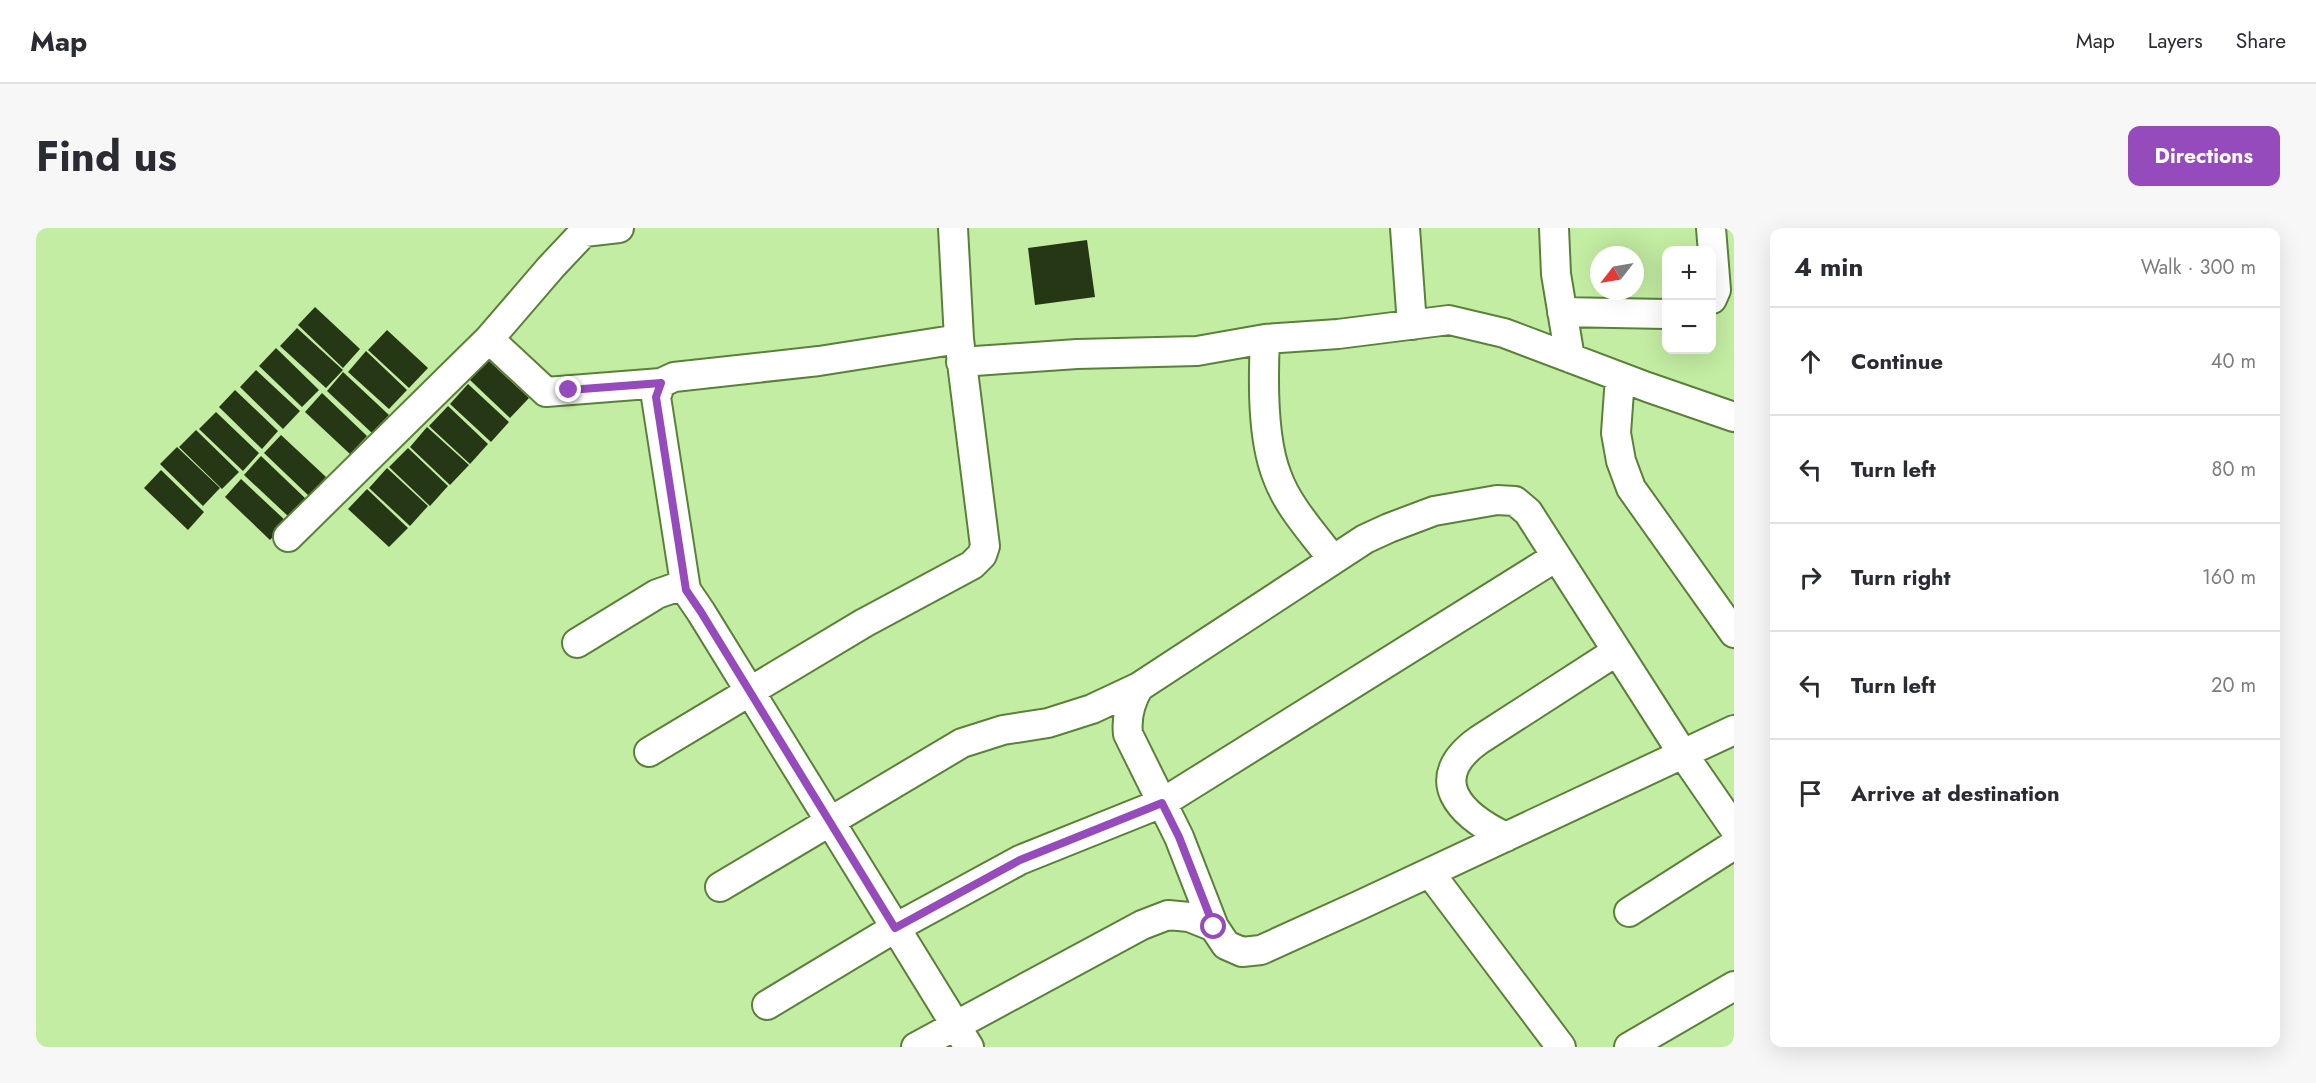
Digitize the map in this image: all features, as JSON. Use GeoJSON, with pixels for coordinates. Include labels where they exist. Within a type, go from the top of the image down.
{"type":"FeatureCollection","features":[{"type":"Feature","properties":{"kind":"street"},"geometry":{"type":"LineString","coordinates":[[288,537],[489,339],[584,232],[619,228]]}},
{"type":"Feature","properties":{"kind":"street"},"geometry":{"type":"LineString","coordinates":[[649,752],[864,622],[972,565],[982,555],[985,546],[960,350],[953,228]]}},
{"type":"Feature","properties":{"kind":"street"},"geometry":{"type":"LineString","coordinates":[[1405,228],[1412,325]]}},
{"type":"Feature","properties":{"kind":"street"},"geometry":{"type":"LineString","coordinates":[[1554,228],[1556,273],[1570,358]]}},
{"type":"Feature","properties":{"kind":"street"},"geometry":{"type":"LineString","coordinates":[[1711,228],[1712,246]]}},
{"type":"Feature","properties":{"kind":"street"},"geometry":{"type":"LineString","coordinates":[[1562,312],[1662,314]]}},
{"type":"Feature","properties":{"kind":"street"},"geometry":{"type":"LineString","coordinates":[[489,339],[546,392],[661,383],[675,377],[819,361],[960,350],[1077,354],[1197,351],[1265,339],[1338,334],[1449,320],[1475,325],[1734,417]]}},
{"type":"Feature","properties":{"kind":"street"},"geometry":{"type":"LineString","coordinates":[[1265,339],[1263,379],[1269,447],[1276,476],[1290,502],[1333,560]]}},
{"type":"Feature","properties":{"kind":"street"},"geometry":{"type":"LineString","coordinates":[[1620,377],[1616,433],[1631,488],[1734,633]]}},
{"type":"Feature","properties":{"kind":"street"},"geometry":{"type":"LineString","coordinates":[[661,383],[656,397],[686,590],[962,1036]]}},
{"type":"Feature","properties":{"kind":"street"},"geometry":{"type":"LineString","coordinates":[[720,887],[962,743],[1003,730],[1048,723],[1092,709],[1139,687],[1365,539],[1434,511],[1497,500],[1515,501],[1528,512],[1683,754],[1734,828]]}},
{"type":"Feature","properties":{"kind":"street"},"geometry":{"type":"LineString","coordinates":[[767,1005],[895,928],[1020,860],[1162,803],[1556,557]]}},
{"type":"Feature","properties":{"kind":"street"},"geometry":{"type":"LineString","coordinates":[[577,643],[657,594],[674,588],[686,590]]}},
{"type":"Feature","properties":{"kind":"street"},"geometry":{"type":"LineString","coordinates":[[1506,837],[1483,826],[1464,810],[1454,792],[1450,776],[1452,767],[1462,752],[1470,746],[1617,651]]}},
{"type":"Feature","properties":{"kind":"street"},"geometry":{"type":"LineString","coordinates":[[1139,687],[1131,700],[1126,722],[1128,734],[1179,837],[1214,927],[1226,945],[1242,952],[1261,950],[1734,730]]}},
{"type":"Feature","properties":{"kind":"street"},"geometry":{"type":"LineString","coordinates":[[1629,912],[1734,845]]}},
{"type":"Feature","properties":{"kind":"street"},"geometry":{"type":"LineString","coordinates":[[1430,873],[1561,1047]]}},
{"type":"Feature","properties":{"kind":"street"},"geometry":{"type":"LineString","coordinates":[[916,1047],[962,1036],[1142,925],[1168,915],[1189,917],[1214,927]]}},
{"type":"Feature","properties":{"kind":"street"},"geometry":{"type":"LineString","coordinates":[[1629,1047],[1734,986]]}},
{"type":"Feature","properties":{"kind":"building"},"geometry":{"type":"Polygon","coordinates":[[[1087,240],[1095,297],[1035,305],[1028,248],[1087,240]]]}},
{"type":"Feature","properties":{"kind":"building"},"geometry":{"type":"Polygon","coordinates":[[[315,307],[360,349],[343,368],[298,325],[315,307]]]}},
{"type":"Feature","properties":{"kind":"building"},"geometry":{"type":"Polygon","coordinates":[[[297,328],[343,370],[326,388],[280,346],[297,328]]]}},
{"type":"Feature","properties":{"kind":"building"},"geometry":{"type":"Polygon","coordinates":[[[387,330],[428,368],[409,388],[368,350],[387,330]]]}},
{"type":"Feature","properties":{"kind":"building"},"geometry":{"type":"Polygon","coordinates":[[[276,348],[319,390],[302,407],[259,366],[276,348]]]}},
{"type":"Feature","properties":{"kind":"building"},"geometry":{"type":"Polygon","coordinates":[[[366,351],[407,390],[389,409],[348,372],[366,351]]]}},
{"type":"Feature","properties":{"kind":"building"},"geometry":{"type":"Polygon","coordinates":[[[488,360],[529,398],[510,418],[470,380],[488,360]]]}},
{"type":"Feature","properties":{"kind":"building"},"geometry":{"type":"Polygon","coordinates":[[[256,370],[300,411],[283,429],[240,387],[256,370]]]}},
{"type":"Feature","properties":{"kind":"building"},"geometry":{"type":"Polygon","coordinates":[[[343,372],[389,415],[372,433],[327,391],[343,372]]]}},
{"type":"Feature","properties":{"kind":"building"},"geometry":{"type":"Polygon","coordinates":[[[468,384],[509,422],[491,442],[450,404],[468,384]]]}},
{"type":"Feature","properties":{"kind":"building"},"geometry":{"type":"Polygon","coordinates":[[[235,390],[278,431],[262,449],[219,407],[235,390]]]}},
{"type":"Feature","properties":{"kind":"building"},"geometry":{"type":"Polygon","coordinates":[[[322,393],[367,436],[350,454],[305,412],[322,393]]]}},
{"type":"Feature","properties":{"kind":"building"},"geometry":{"type":"Polygon","coordinates":[[[448,406],[488,444],[470,464],[429,426],[448,406]]]}},
{"type":"Feature","properties":{"kind":"building"},"geometry":{"type":"Polygon","coordinates":[[[216,412],[259,453],[243,471],[199,429],[216,412]]]}},
{"type":"Feature","properties":{"kind":"building"},"geometry":{"type":"Polygon","coordinates":[[[427,427],[469,465],[450,485],[410,447],[427,427]]]}},
{"type":"Feature","properties":{"kind":"building"},"geometry":{"type":"Polygon","coordinates":[[[196,430],[239,472],[222,489],[179,447],[196,430]]]}},
{"type":"Feature","properties":{"kind":"building"},"geometry":{"type":"Polygon","coordinates":[[[281,435],[326,477],[309,496],[264,453],[281,435]]]}},
{"type":"Feature","properties":{"kind":"building"},"geometry":{"type":"Polygon","coordinates":[[[177,447],[220,488],[203,506],[160,464],[177,447]]]}},
{"type":"Feature","properties":{"kind":"building"},"geometry":{"type":"Polygon","coordinates":[[[408,448],[448,486],[430,506],[389,467],[408,448]]]}},
{"type":"Feature","properties":{"kind":"building"},"geometry":{"type":"Polygon","coordinates":[[[261,456],[306,499],[289,517],[244,475],[261,456]]]}},
{"type":"Feature","properties":{"kind":"building"},"geometry":{"type":"Polygon","coordinates":[[[387,468],[428,506],[410,526],[369,488],[387,468]]]}},
{"type":"Feature","properties":{"kind":"building"},"geometry":{"type":"Polygon","coordinates":[[[161,470],[204,512],[188,530],[144,488],[161,470]]]}},
{"type":"Feature","properties":{"kind":"building"},"geometry":{"type":"Polygon","coordinates":[[[241,479],[287,522],[270,540],[225,497],[241,479]]]}},
{"type":"Feature","properties":{"kind":"building"},"geometry":{"type":"Polygon","coordinates":[[[367,489],[408,528],[389,547],[348,509],[367,489]]]}},
{"type":"Feature","properties":{"kind":"route"},"geometry":{"type":"LineString","coordinates":[[569,390],[661,383],[656,397],[686,590],[895,928],[1020,860],[1162,803],[1179,837],[1214,927]]}}]}
